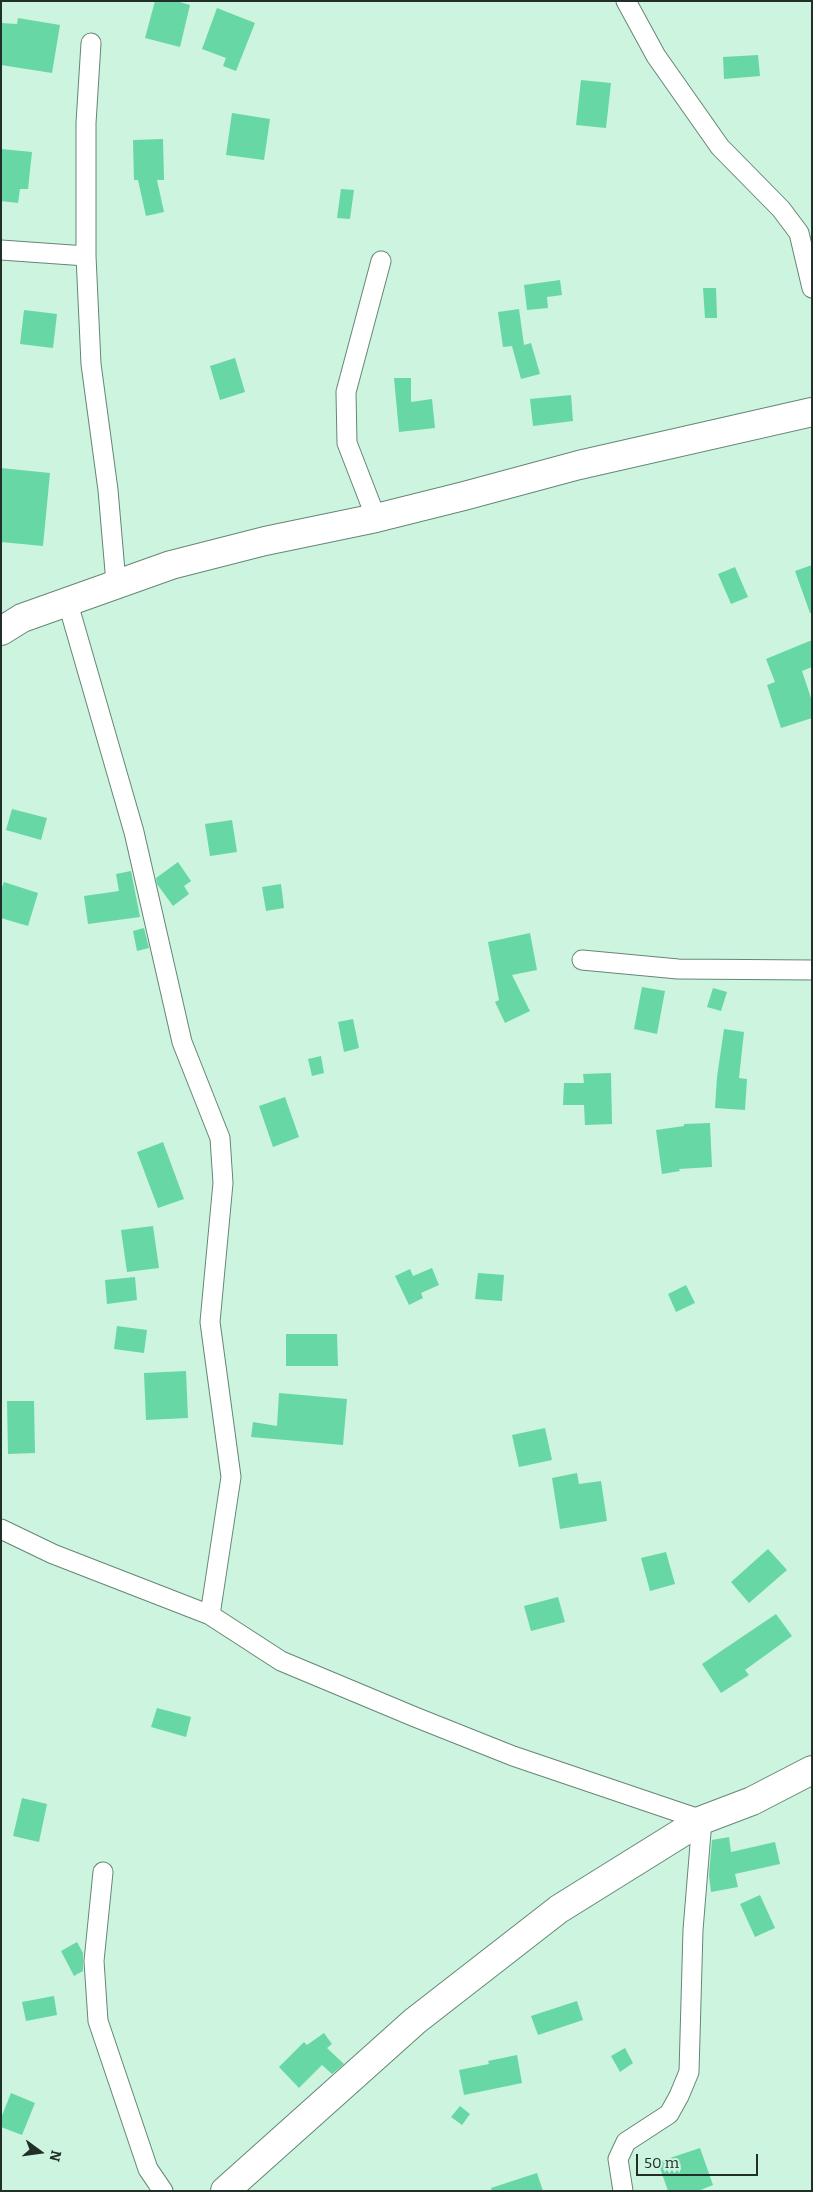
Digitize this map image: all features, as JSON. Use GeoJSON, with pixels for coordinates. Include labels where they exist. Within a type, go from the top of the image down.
{"type":"FeatureCollection","features":[{"type":"Feature","properties":{"kind":"street"},"geometry":{"type":"LineString","coordinates":[[626,1],[656,56],[715,139],[781,209],[799,233],[812,288]]}},
{"type":"Feature","properties":{"kind":"street"},"geometry":{"type":"LineString","coordinates":[[91,43],[86,123],[86,256],[91,364],[108,490],[116,583]]}},
{"type":"Feature","properties":{"kind":"street"},"geometry":{"type":"LineString","coordinates":[[1,250],[86,256]]}},
{"type":"Feature","properties":{"kind":"street"},"geometry":{"type":"LineString","coordinates":[[376,518],[347,443],[346,392],[381,261]]}},
{"type":"Feature","properties":{"kind":"street"},"geometry":{"type":"LineString","coordinates":[[1,631],[22,618],[68,600],[171,566],[265,541],[376,518],[579,465],[812,412]]}},
{"type":"Feature","properties":{"kind":"street"},"geometry":{"type":"LineString","coordinates":[[68,600],[134,832],[182,1042],[220,1138],[223,1182],[210,1322],[231,1477],[210,1615]]}},
{"type":"Feature","properties":{"kind":"street"},"geometry":{"type":"LineString","coordinates":[[582,960],[678,969],[812,970]]}},
{"type":"Feature","properties":{"kind":"street"},"geometry":{"type":"LineString","coordinates":[[1,1529],[53,1554],[210,1615],[281,1661],[513,1756],[702,1820]]}},
{"type":"Feature","properties":{"kind":"street"},"geometry":{"type":"LineString","coordinates":[[229,2189],[415,2021],[552,1915],[702,1820],[752,1801],[812,1770]]}},
{"type":"Feature","properties":{"kind":"street"},"geometry":{"type":"LineString","coordinates":[[623,2191],[618,2159],[626,2142],[669,2114],[689,2072],[692,1930],[702,1820]]}},
{"type":"Feature","properties":{"kind":"street"},"geometry":{"type":"LineString","coordinates":[[103,1872],[94,1961],[98,2021],[148,2168],[163,2191]]}},
{"type":"Feature","properties":{"kind":"building"},"geometry":{"type":"Polygon","coordinates":[[[155,1],[176,1],[190,5],[180,47],[145,38],[155,1]]]}},
{"type":"Feature","properties":{"kind":"building"},"geometry":{"type":"Polygon","coordinates":[[[217,8],[255,23],[236,71],[223,66],[226,58],[202,49],[217,8]]]}},
{"type":"Feature","properties":{"kind":"building"},"geometry":{"type":"Polygon","coordinates":[[[18,18],[60,25],[52,73],[1,65],[1,23],[17,24],[18,18]]]}},
{"type":"Feature","properties":{"kind":"building"},"geometry":{"type":"Polygon","coordinates":[[[758,55],[760,76],[724,79],[723,57],[758,55]]]}},
{"type":"Feature","properties":{"kind":"building"},"geometry":{"type":"Polygon","coordinates":[[[581,80],[611,83],[606,128],[576,125],[581,80]]]}},
{"type":"Feature","properties":{"kind":"building"},"geometry":{"type":"Polygon","coordinates":[[[232,113],[270,119],[264,160],[226,155],[232,113]]]}},
{"type":"Feature","properties":{"kind":"building"},"geometry":{"type":"Polygon","coordinates":[[[163,139],[164,180],[157,180],[164,212],[146,216],[138,180],[134,180],[133,140],[163,139]]]}},
{"type":"Feature","properties":{"kind":"building"},"geometry":{"type":"Polygon","coordinates":[[[1,149],[32,152],[28,189],[20,189],[18,203],[1,201],[1,149]]]}},
{"type":"Feature","properties":{"kind":"building"},"geometry":{"type":"Polygon","coordinates":[[[341,189],[354,190],[350,219],[337,218],[341,189]]]}},
{"type":"Feature","properties":{"kind":"building"},"geometry":{"type":"Polygon","coordinates":[[[560,280],[562,295],[547,297],[548,308],[527,310],[524,285],[560,280]]]}},
{"type":"Feature","properties":{"kind":"building"},"geometry":{"type":"Polygon","coordinates":[[[703,288],[716,288],[717,318],[705,318],[703,288]]]}},
{"type":"Feature","properties":{"kind":"building"},"geometry":{"type":"Polygon","coordinates":[[[519,309],[524,345],[531,343],[540,374],[521,379],[512,346],[503,347],[498,312],[519,309]]]}},
{"type":"Feature","properties":{"kind":"building"},"geometry":{"type":"Polygon","coordinates":[[[24,310],[57,314],[53,348],[20,344],[24,310]]]}},
{"type":"Feature","properties":{"kind":"building"},"geometry":{"type":"Polygon","coordinates":[[[235,358],[245,392],[220,400],[210,366],[235,358]]]}},
{"type":"Feature","properties":{"kind":"building"},"geometry":{"type":"Polygon","coordinates":[[[394,378],[411,378],[411,402],[432,399],[435,428],[399,432],[394,378]]]}},
{"type":"Feature","properties":{"kind":"building"},"geometry":{"type":"Polygon","coordinates":[[[571,395],[573,421],[533,426],[530,399],[571,395]]]}},
{"type":"Feature","properties":{"kind":"building"},"geometry":{"type":"Polygon","coordinates":[[[1,468],[50,473],[43,546],[1,542],[1,468]]]}},
{"type":"Feature","properties":{"kind":"building"},"geometry":{"type":"Polygon","coordinates":[[[812,565],[812,613],[810,613],[795,571],[812,565]]]}},
{"type":"Feature","properties":{"kind":"building"},"geometry":{"type":"Polygon","coordinates":[[[735,567],[748,597],[731,604],[718,574],[735,567]]]}},
{"type":"Feature","properties":{"kind":"building"},"geometry":{"type":"Polygon","coordinates":[[[812,640],[812,667],[802,671],[812,701],[812,718],[781,728],[767,685],[775,682],[766,659],[812,640]]]}},
{"type":"Feature","properties":{"kind":"building"},"geometry":{"type":"Polygon","coordinates":[[[12,809],[47,818],[41,840],[6,830],[12,809]]]}},
{"type":"Feature","properties":{"kind":"building"},"geometry":{"type":"Polygon","coordinates":[[[232,820],[237,852],[210,856],[205,824],[232,820]]]}},
{"type":"Feature","properties":{"kind":"building"},"geometry":{"type":"Polygon","coordinates":[[[178,862],[191,881],[184,886],[189,894],[173,906],[157,884],[156,878],[178,862]]]}},
{"type":"Feature","properties":{"kind":"building"},"geometry":{"type":"Polygon","coordinates":[[[131,871],[140,917],[88,924],[84,896],[119,891],[116,874],[131,871]]]}},
{"type":"Feature","properties":{"kind":"building"},"geometry":{"type":"Polygon","coordinates":[[[4,882],[38,893],[28,926],[1,918],[1,890],[4,882]]]}},
{"type":"Feature","properties":{"kind":"building"},"geometry":{"type":"Polygon","coordinates":[[[281,884],[284,908],[266,911],[262,887],[281,884]]]}},
{"type":"Feature","properties":{"kind":"building"},"geometry":{"type":"Polygon","coordinates":[[[144,928],[149,948],[137,951],[133,931],[144,928]]]}},
{"type":"Feature","properties":{"kind":"building"},"geometry":{"type":"Polygon","coordinates":[[[530,933],[537,970],[512,975],[530,1011],[505,1023],[495,1002],[499,1000],[488,942],[530,933]]]}},
{"type":"Feature","properties":{"kind":"building"},"geometry":{"type":"Polygon","coordinates":[[[642,987],[665,991],[657,1034],[634,1029],[642,987]]]}},
{"type":"Feature","properties":{"kind":"building"},"geometry":{"type":"Polygon","coordinates":[[[713,988],[727,992],[721,1011],[707,1007],[713,988]]]}},
{"type":"Feature","properties":{"kind":"building"},"geometry":{"type":"Polygon","coordinates":[[[353,1019],[359,1048],[344,1052],[338,1022],[353,1019]]]}},
{"type":"Feature","properties":{"kind":"building"},"geometry":{"type":"Polygon","coordinates":[[[724,1029],[744,1032],[739,1078],[747,1079],[745,1110],[715,1108],[717,1077],[724,1029]]]}},
{"type":"Feature","properties":{"kind":"building"},"geometry":{"type":"Polygon","coordinates":[[[321,1056],[324,1073],[312,1076],[308,1059],[321,1056]]]}},
{"type":"Feature","properties":{"kind":"building"},"geometry":{"type":"Polygon","coordinates":[[[611,1073],[612,1124],[585,1125],[584,1105],[563,1105],[564,1083],[584,1083],[583,1074],[611,1073]]]}},
{"type":"Feature","properties":{"kind":"building"},"geometry":{"type":"Polygon","coordinates":[[[285,1097],[299,1137],[273,1147],[259,1106],[285,1097]]]}},
{"type":"Feature","properties":{"kind":"building"},"geometry":{"type":"Polygon","coordinates":[[[710,1123],[712,1167],[679,1169],[680,1171],[662,1174],[656,1130],[684,1126],[684,1124],[710,1123]]]}},
{"type":"Feature","properties":{"kind":"building"},"geometry":{"type":"Polygon","coordinates":[[[163,1142],[184,1199],[158,1208],[137,1152],[163,1142]]]}},
{"type":"Feature","properties":{"kind":"building"},"geometry":{"type":"Polygon","coordinates":[[[153,1226],[159,1268],[127,1272],[121,1230],[153,1226]]]}},
{"type":"Feature","properties":{"kind":"building"},"geometry":{"type":"Polygon","coordinates":[[[432,1268],[439,1285],[421,1293],[423,1298],[409,1305],[395,1276],[410,1269],[413,1276],[432,1268]]]}},
{"type":"Feature","properties":{"kind":"building"},"geometry":{"type":"Polygon","coordinates":[[[478,1273],[504,1275],[502,1301],[475,1299],[478,1273]]]}},
{"type":"Feature","properties":{"kind":"building"},"geometry":{"type":"Polygon","coordinates":[[[135,1277],[137,1300],[107,1304],[105,1280],[135,1277]]]}},
{"type":"Feature","properties":{"kind":"building"},"geometry":{"type":"Polygon","coordinates":[[[686,1285],[695,1303],[676,1312],[668,1294],[686,1285]]]}},
{"type":"Feature","properties":{"kind":"building"},"geometry":{"type":"Polygon","coordinates":[[[117,1326],[147,1330],[144,1353],[114,1349],[117,1326]]]}},
{"type":"Feature","properties":{"kind":"building"},"geometry":{"type":"Polygon","coordinates":[[[286,1334],[337,1334],[338,1366],[286,1366],[286,1334]]]}},
{"type":"Feature","properties":{"kind":"building"},"geometry":{"type":"Polygon","coordinates":[[[186,1371],[188,1418],[146,1420],[144,1373],[186,1371]]]}},
{"type":"Feature","properties":{"kind":"building"},"geometry":{"type":"Polygon","coordinates":[[[279,1393],[347,1399],[343,1445],[251,1437],[253,1422],[277,1426],[279,1393]]]}},
{"type":"Feature","properties":{"kind":"building"},"geometry":{"type":"Polygon","coordinates":[[[7,1401],[34,1401],[35,1453],[8,1454],[7,1401]]]}},
{"type":"Feature","properties":{"kind":"building"},"geometry":{"type":"Polygon","coordinates":[[[545,1428],[552,1460],[519,1467],[512,1435],[545,1428]]]}},
{"type":"Feature","properties":{"kind":"building"},"geometry":{"type":"Polygon","coordinates":[[[577,1473],[579,1484],[601,1481],[607,1521],[560,1529],[552,1478],[577,1473]]]}},
{"type":"Feature","properties":{"kind":"building"},"geometry":{"type":"Polygon","coordinates":[[[768,1549],[787,1570],[749,1603],[731,1582],[768,1549]]]}},
{"type":"Feature","properties":{"kind":"building"},"geometry":{"type":"Polygon","coordinates":[[[666,1552],[675,1584],[650,1591],[641,1558],[666,1552]]]}},
{"type":"Feature","properties":{"kind":"building"},"geometry":{"type":"Polygon","coordinates":[[[558,1597],[565,1622],[531,1631],[524,1606],[558,1597]]]}},
{"type":"Feature","properties":{"kind":"building"},"geometry":{"type":"Polygon","coordinates":[[[776,1614],[792,1636],[745,1670],[749,1675],[721,1693],[702,1664],[776,1614]]]}},
{"type":"Feature","properties":{"kind":"building"},"geometry":{"type":"Polygon","coordinates":[[[157,1708],[191,1717],[186,1737],[151,1727],[157,1708]]]}},
{"type":"Feature","properties":{"kind":"building"},"geometry":{"type":"Polygon","coordinates":[[[22,1798],[47,1804],[39,1842],[13,1836],[22,1798]]]}},
{"type":"Feature","properties":{"kind":"building"},"geometry":{"type":"Polygon","coordinates":[[[729,1837],[731,1852],[775,1842],[780,1864],[735,1874],[738,1887],[711,1892],[709,1875],[712,1840],[729,1837]]]}},
{"type":"Feature","properties":{"kind":"building"},"geometry":{"type":"Polygon","coordinates":[[[760,1895],[775,1928],[755,1937],[740,1904],[760,1895]]]}},
{"type":"Feature","properties":{"kind":"building"},"geometry":{"type":"Polygon","coordinates":[[[77,1942],[83,1953],[83,1971],[74,1976],[61,1951],[77,1942]]]}},
{"type":"Feature","properties":{"kind":"building"},"geometry":{"type":"Polygon","coordinates":[[[54,1996],[57,2015],[26,2021],[22,2002],[54,1996]]]}},
{"type":"Feature","properties":{"kind":"building"},"geometry":{"type":"Polygon","coordinates":[[[577,2001],[583,2020],[538,2035],[531,2016],[577,2001]]]}},
{"type":"Feature","properties":{"kind":"building"},"geometry":{"type":"Polygon","coordinates":[[[324,2033],[332,2044],[327,2048],[344,2064],[332,2074],[322,2065],[299,2088],[279,2067],[304,2042],[307,2045],[324,2033]]]}},
{"type":"Feature","properties":{"kind":"building"},"geometry":{"type":"Polygon","coordinates":[[[625,2048],[633,2063],[620,2072],[611,2056],[625,2048]]]}},
{"type":"Feature","properties":{"kind":"building"},"geometry":{"type":"Polygon","coordinates":[[[517,2055],[522,2083],[464,2095],[459,2070],[489,2064],[488,2061],[517,2055]]]}},
{"type":"Feature","properties":{"kind":"building"},"geometry":{"type":"Polygon","coordinates":[[[11,2093],[35,2103],[22,2135],[1,2127],[1,2118],[11,2093]]]}},
{"type":"Feature","properties":{"kind":"building"},"geometry":{"type":"Polygon","coordinates":[[[460,2106],[470,2114],[462,2125],[451,2117],[460,2106]]]}},
{"type":"Feature","properties":{"kind":"building"},"geometry":{"type":"Polygon","coordinates":[[[700,2148],[713,2185],[698,2191],[668,2191],[658,2162],[700,2148]]]}},
{"type":"Feature","properties":{"kind":"building"},"geometry":{"type":"Polygon","coordinates":[[[537,2173],[543,2191],[492,2191],[491,2188],[537,2173]]]}}]}
